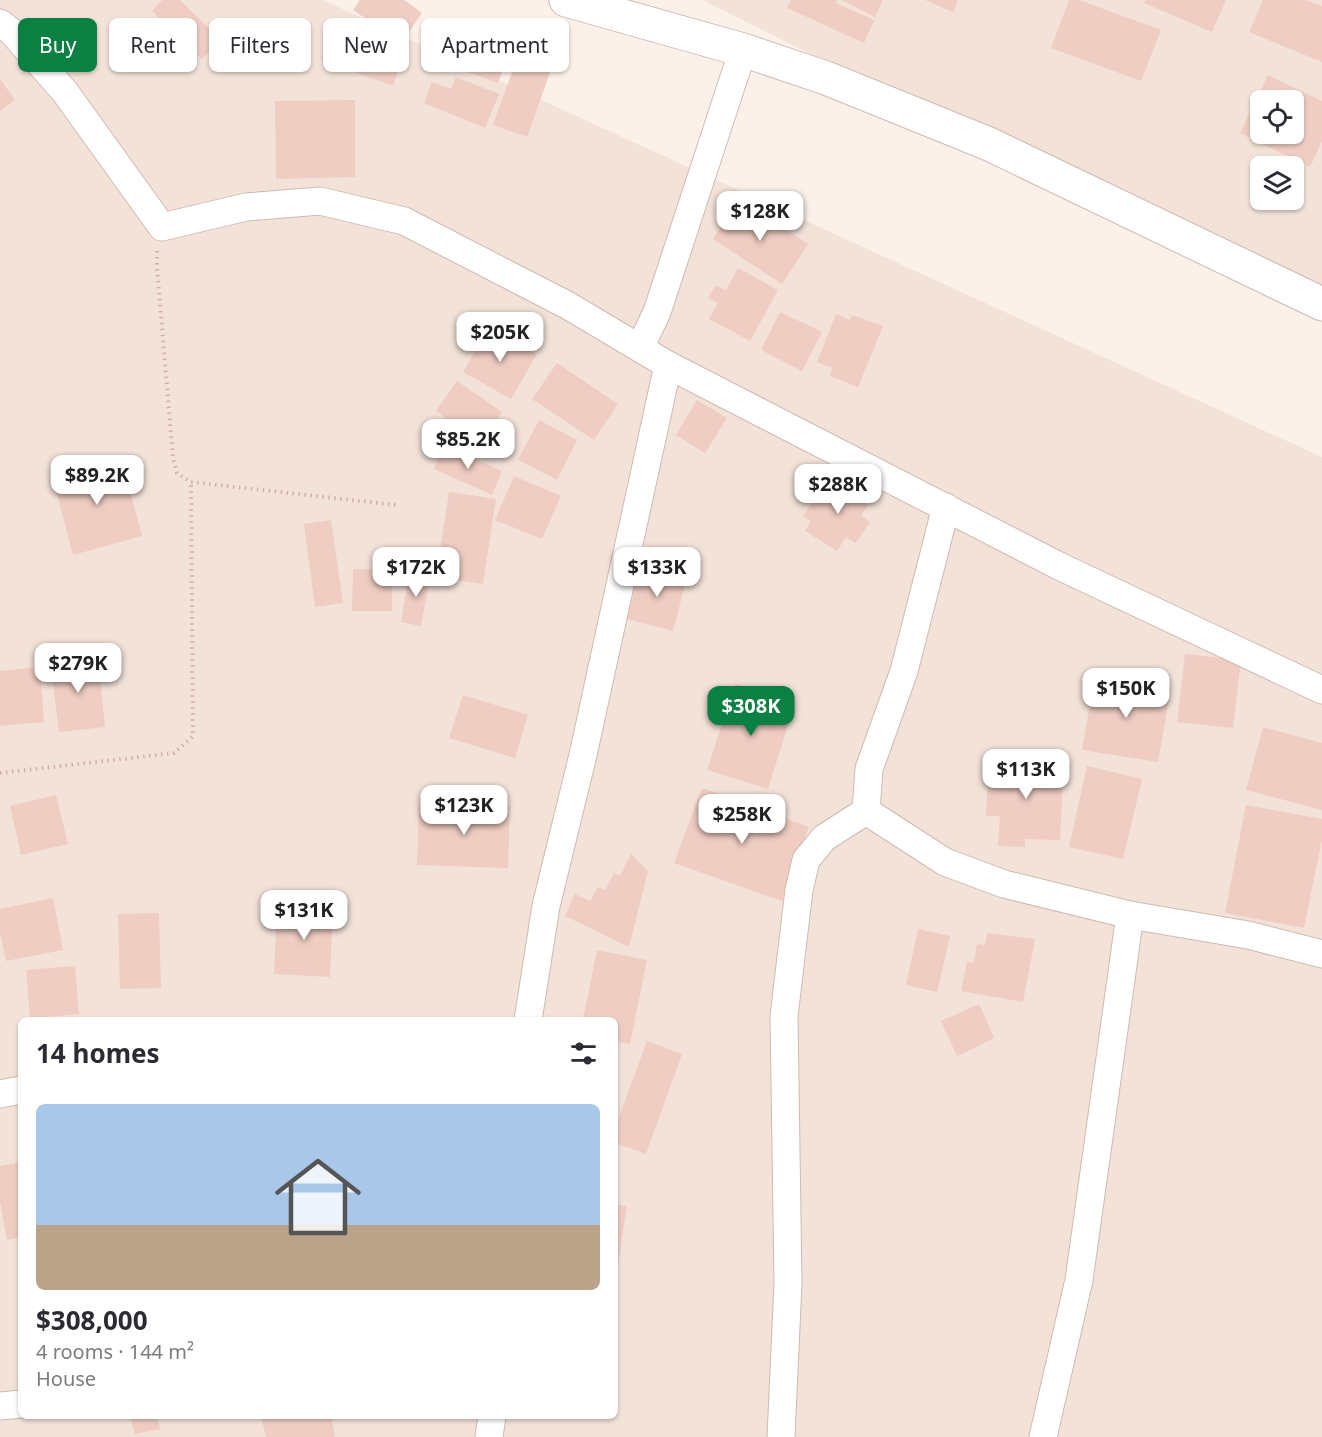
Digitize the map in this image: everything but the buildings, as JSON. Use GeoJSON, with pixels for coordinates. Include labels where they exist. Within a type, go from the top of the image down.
{"type":"FeatureCollection","features":[{"type":"Feature","properties":{"kind":"street"},"geometry":{"type":"LineString","coordinates":[[566,0],[743,50],[826,78],[988,144],[1322,304]]}},
{"type":"Feature","properties":{"kind":"street"},"geometry":{"type":"LineString","coordinates":[[0,23],[12,32],[65,92],[162,227],[246,207],[320,201],[404,221],[567,305],[668,365],[1059,566],[1322,690]]}},
{"type":"Feature","properties":{"kind":"street"},"geometry":{"type":"LineString","coordinates":[[640,348],[657,312],[743,50]]}},
{"type":"Feature","properties":{"kind":"street"},"geometry":{"type":"LineString","coordinates":[[528,1017],[546,906],[583,754],[668,365]]}},
{"type":"Feature","properties":{"kind":"street"},"geometry":{"type":"LineString","coordinates":[[866,811],[869,769],[904,671],[946,507]]}},
{"type":"Feature","properties":{"kind":"street"},"geometry":{"type":"LineString","coordinates":[[866,811],[945,862],[1004,884],[1130,915],[1248,935],[1322,954]]}},
{"type":"Feature","properties":{"kind":"street"},"geometry":{"type":"LineString","coordinates":[[781,1437],[788,1283],[784,1016],[799,890],[806,860],[824,838],[866,811]]}},
{"type":"Feature","properties":{"kind":"street"},"geometry":{"type":"LineString","coordinates":[[1043,1437],[1079,1280],[1130,915]]}},
{"type":"Feature","properties":{"kind":"street"},"geometry":{"type":"LineString","coordinates":[[0,1094],[18,1091]]}},
{"type":"Feature","properties":{"kind":"street"},"geometry":{"type":"LineString","coordinates":[[0,1406],[18,1404]]}},
{"type":"Feature","properties":{"kind":"street"},"geometry":{"type":"LineString","coordinates":[[489,1437],[492,1419]]}},
{"type":"Feature","properties":{"kind":"path"},"geometry":{"type":"LineString","coordinates":[[162,227],[158,240],[157,268],[173,458],[177,472],[191,482],[396,506]]}},
{"type":"Feature","properties":{"kind":"path"},"geometry":{"type":"LineString","coordinates":[[0,773],[174,753],[193,736],[191,482]]}},
{"type":"Feature","properties":{"kind":"shaded area"},"geometry":{"type":"Polygon","coordinates":[[[0,0],[323,0],[362,18],[323,18],[323,72],[409,72],[409,39],[421,45],[421,72],[480,72],[1322,457],[1322,1437],[0,1437],[0,0]]]}},
{"type":"Feature","properties":{"kind":"shaded area"},"geometry":{"type":"Polygon","coordinates":[[[702,0],[1322,0],[1322,306],[1118,206],[702,0]]]}}]}
